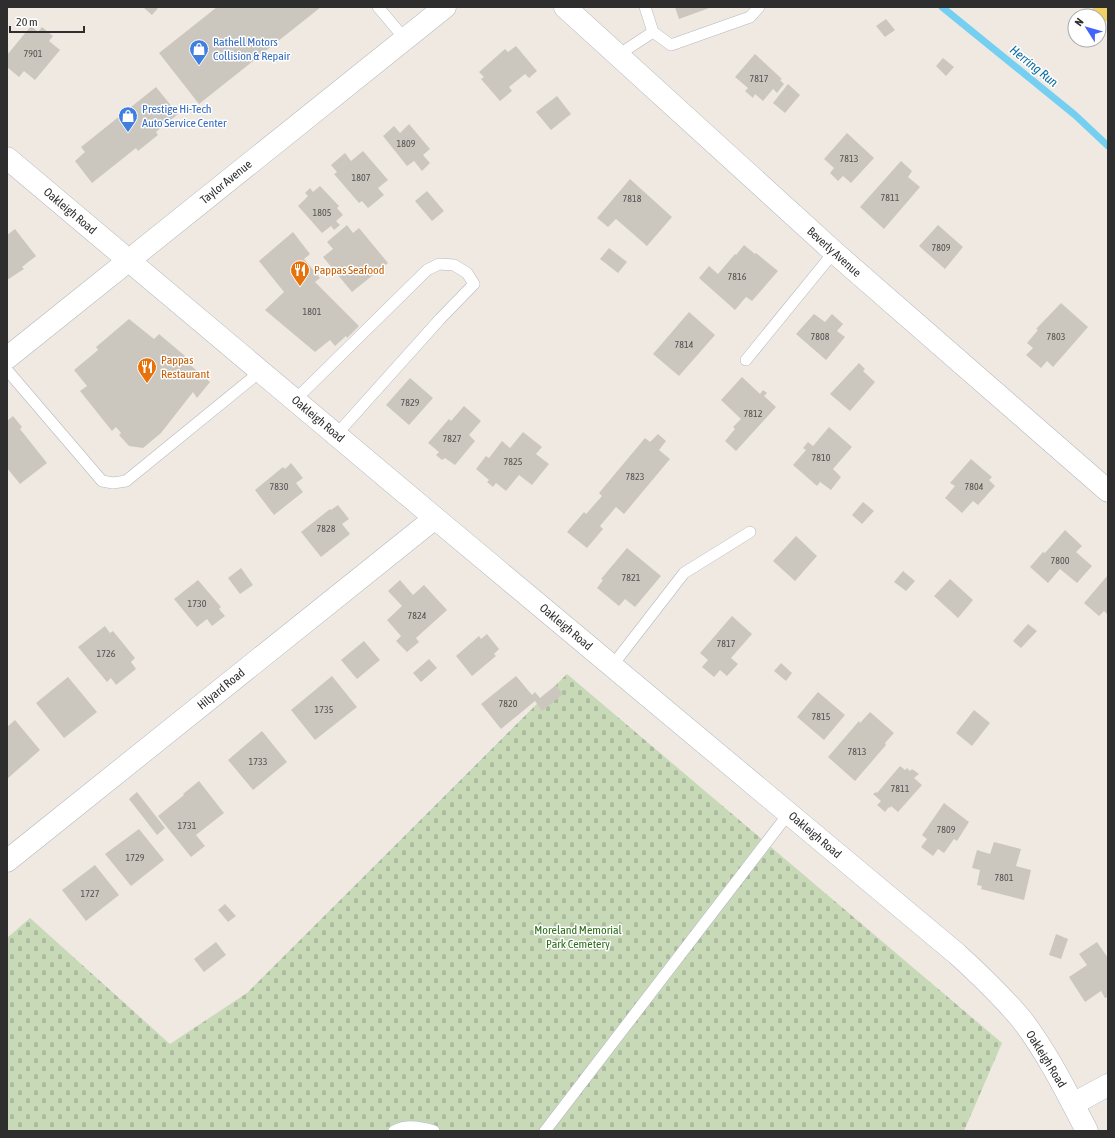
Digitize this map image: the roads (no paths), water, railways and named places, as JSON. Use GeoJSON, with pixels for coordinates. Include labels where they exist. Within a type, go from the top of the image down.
{"type":"FeatureCollection","features":[{"type":"Feature","properties":{"kind":"main road"},"geometry":{"type":"LineString","coordinates":[[1104,7],[1108,10]]}},
{"type":"Feature","properties":{"kind":"street","name":"Taylor Avenue"},"geometry":{"type":"LineString","coordinates":[[7,358],[445,7]]}},
{"type":"Feature","properties":{"kind":"street","name":"Beverly Avenue"},"geometry":{"type":"LineString","coordinates":[[565,7],[834,252],[1108,491]]}},
{"type":"Feature","properties":{"kind":"street","name":"Oakleigh Road"},"geometry":{"type":"LineString","coordinates":[[7,158],[435,518],[958,954],[1002,997],[1022,1020],[1057,1074],[1087,1131]]}},
{"type":"Feature","properties":{"kind":"street","name":"Hilyard Road"},"geometry":{"type":"LineString","coordinates":[[7,861],[435,518]]}},
{"type":"Feature","properties":{"kind":"street"},"geometry":{"type":"LineString","coordinates":[[1073,1104],[1108,1085]]}},
{"type":"Feature","properties":{"kind":"lane"},"geometry":{"type":"LineString","coordinates":[[378,7],[405,39]]}},
{"type":"Feature","properties":{"kind":"lane"},"geometry":{"type":"LineString","coordinates":[[645,7],[653,32],[671,45],[750,17],[759,7]]}},
{"type":"Feature","properties":{"kind":"lane"},"geometry":{"type":"LineString","coordinates":[[618,55],[653,32]]}},
{"type":"Feature","properties":{"kind":"lane"},"geometry":{"type":"LineString","coordinates":[[746,360],[834,252]]}},
{"type":"Feature","properties":{"kind":"lane"},"geometry":{"type":"LineString","coordinates":[[295,400],[427,270],[439,264],[454,265],[467,273],[474,284],[440,319],[336,435]]}},
{"type":"Feature","properties":{"kind":"lane"},"geometry":{"type":"LineString","coordinates":[[7,370],[102,481],[113,482],[126,481],[261,371]]}},
{"type":"Feature","properties":{"kind":"lane"},"geometry":{"type":"LineString","coordinates":[[612,666],[684,573],[750,532]]}},
{"type":"Feature","properties":{"kind":"lane"},"geometry":{"type":"LineString","coordinates":[[545,1131],[789,812]]}},
{"type":"Feature","properties":{"kind":"lane"},"geometry":{"type":"LineString","coordinates":[[394,1131],[399,1128],[422,1127],[434,1131]]}},
{"type":"Feature","properties":{"kind":"waterway","name":"Herring Run"},"geometry":{"type":"LineString","coordinates":[[942,7],[1075,115],[1108,146]]}},
{"type":"Feature","properties":{"kind":"place","name":"Rathell Motors Collision & Repair"},"geometry":{"type":"Point","coordinates":[199,66]}},
{"type":"Feature","properties":{"kind":"place","name":"Prestige Hi-Tech Auto Service Center"},"geometry":{"type":"Point","coordinates":[128,133]}},
{"type":"Feature","properties":{"kind":"place","name":"Pappas Seafood"},"geometry":{"type":"Point","coordinates":[300,287]}},
{"type":"Feature","properties":{"kind":"place","name":"Pappas Restaurant"},"geometry":{"type":"Point","coordinates":[147,384]}},
{"type":"Feature","properties":{"kind":"park label","name":"Moreland Memorial Park Cemetery"},"geometry":{"type":"Point","coordinates":[578,937]}}]}
